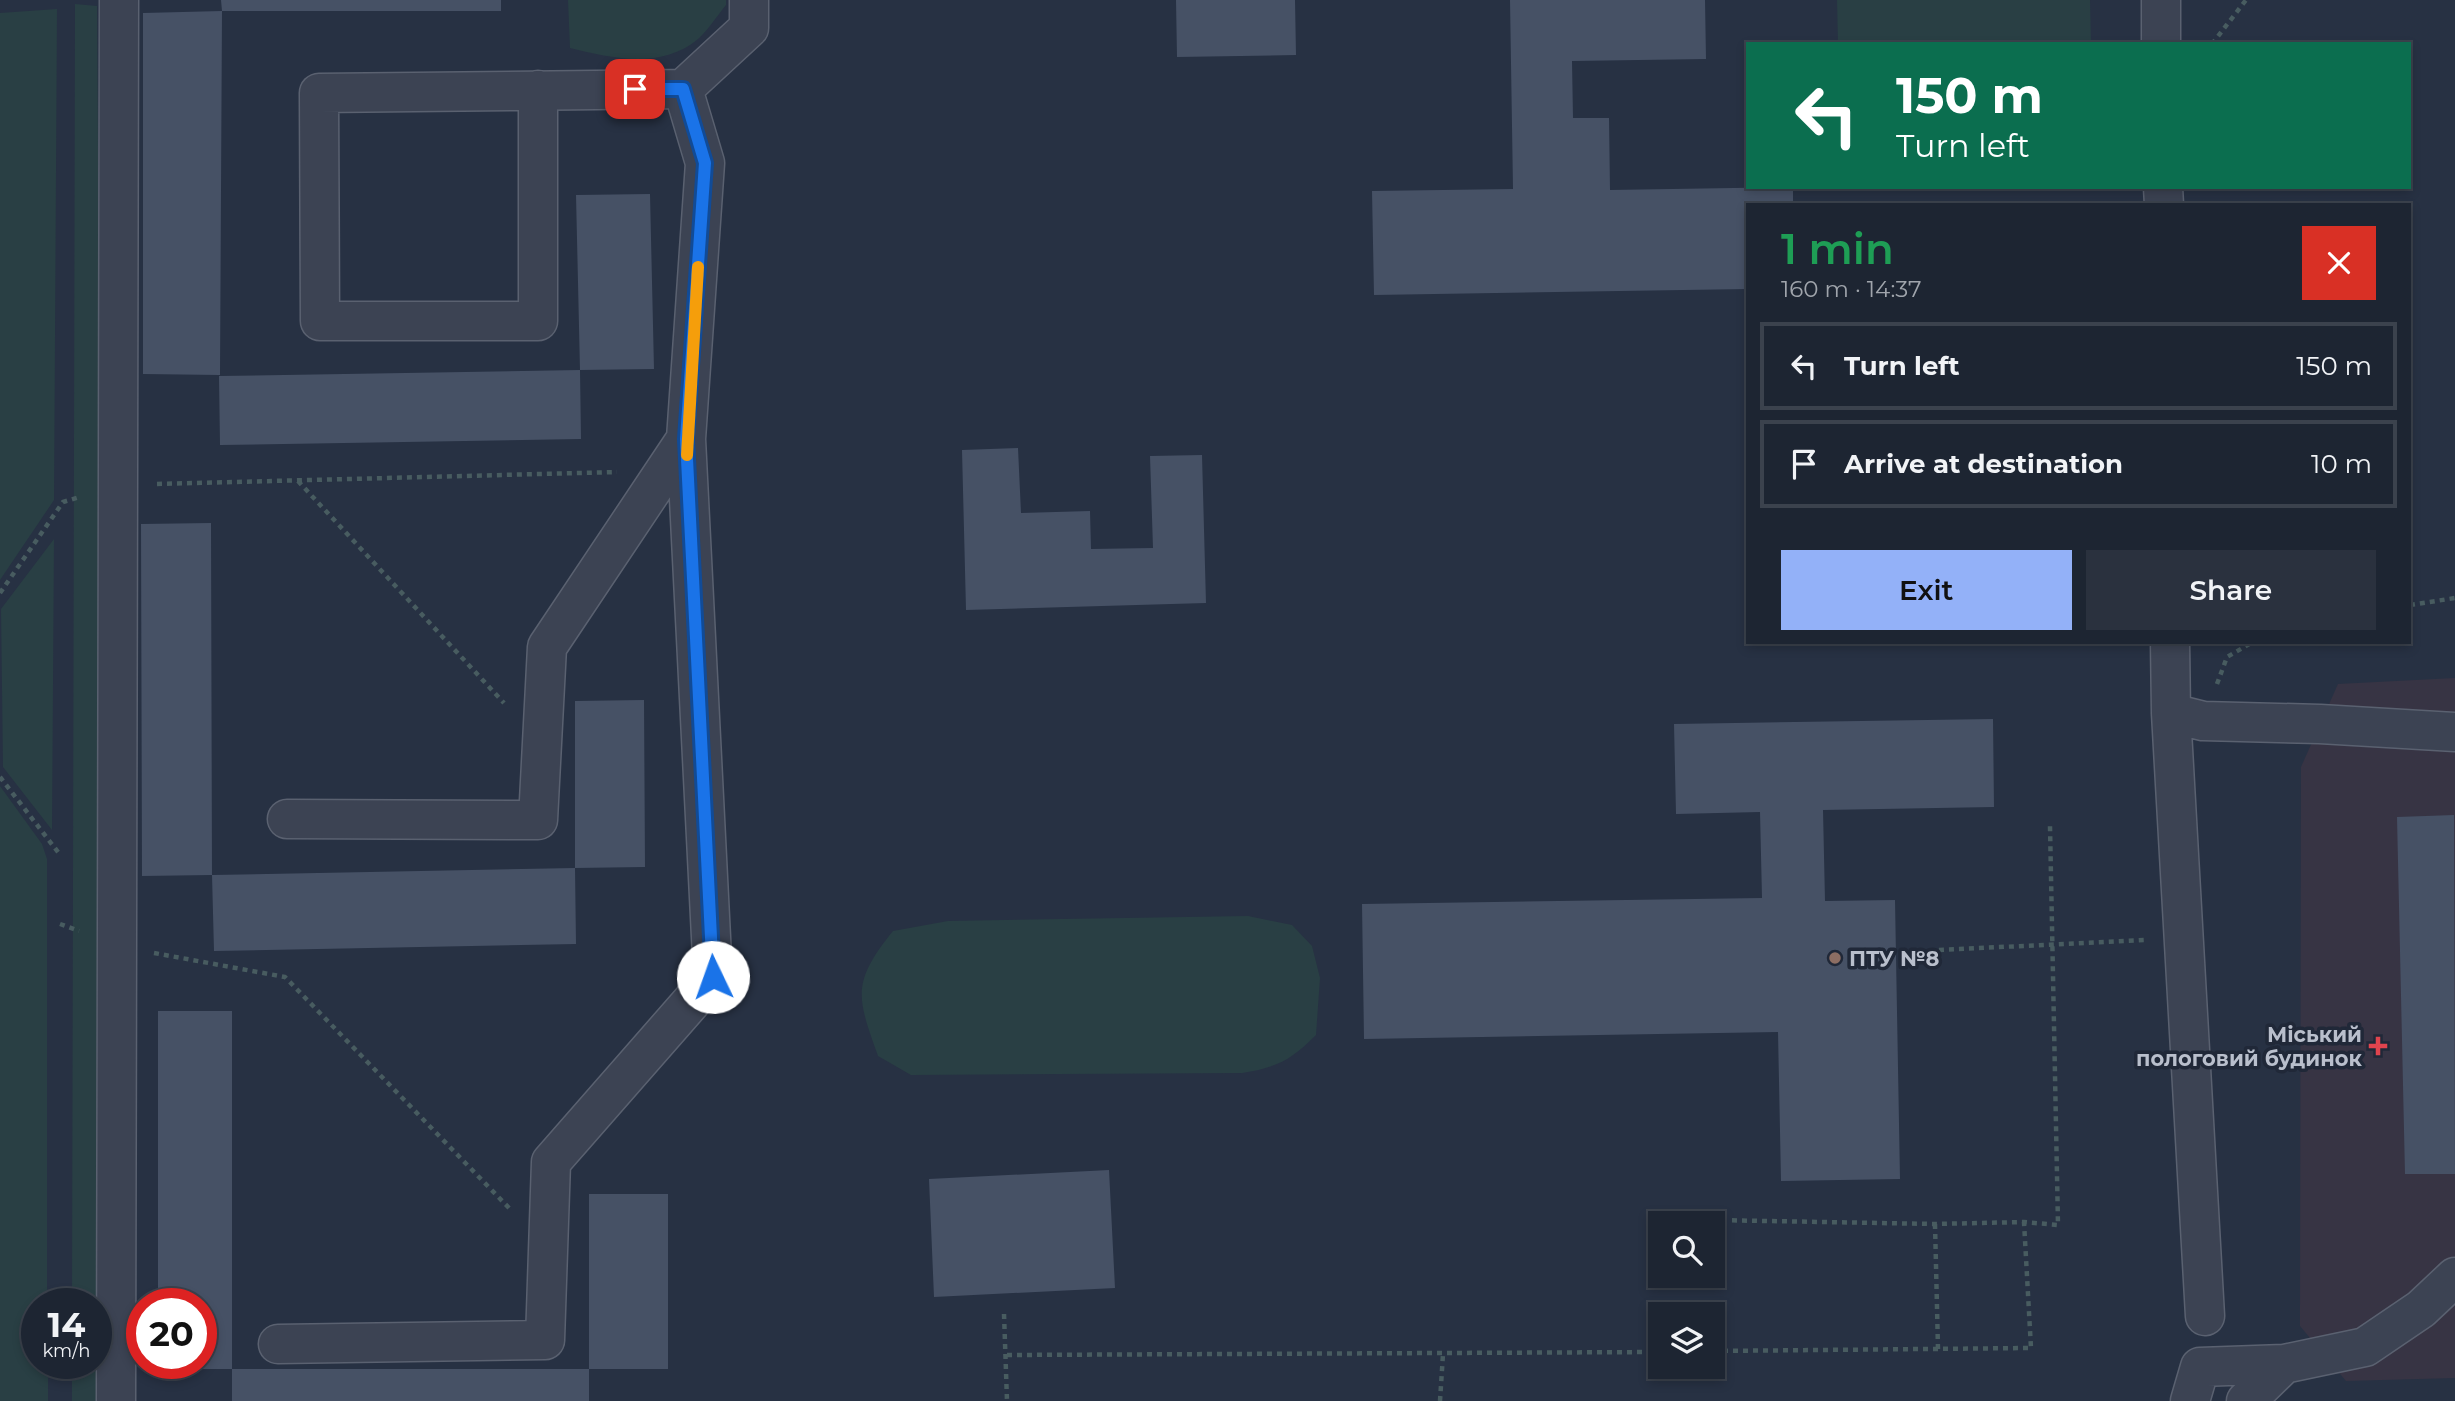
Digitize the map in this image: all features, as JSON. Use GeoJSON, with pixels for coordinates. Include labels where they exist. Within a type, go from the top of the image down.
{"type":"FeatureCollection","features":[{"type":"Feature","properties":{"kind":"lane"},"geometry":{"type":"LineString","coordinates":[[116,1401],[118,0]]}},
{"type":"Feature","properties":{"kind":"lane"},"geometry":{"type":"LineString","coordinates":[[538,90],[538,321],[320,321],[319,93],[538,90],[683,89],[749,28],[749,0]]}},
{"type":"Feature","properties":{"kind":"lane"},"geometry":{"type":"LineString","coordinates":[[2161,0],[2161,42]]}},
{"type":"Feature","properties":{"kind":"lane"},"geometry":{"type":"LineString","coordinates":[[278,1344],[545,1340],[551,1162],[713,977],[686,439],[705,163],[683,89]]}},
{"type":"Feature","properties":{"kind":"lane"},"geometry":{"type":"LineString","coordinates":[[287,819],[538,820],[547,647],[686,439]]}},
{"type":"Feature","properties":{"kind":"lane"},"geometry":{"type":"LineString","coordinates":[[2170,644],[2187,717],[2183,937],[2204,1315]]}},
{"type":"Feature","properties":{"kind":"lane"},"geometry":{"type":"LineString","coordinates":[[2187,717],[2455,732]]}},
{"type":"Feature","properties":{"kind":"lane"},"geometry":{"type":"LineString","coordinates":[[2190,1401],[2200,1367],[2284,1364],[2365,1347],[2421,1309],[2455,1278]]}},
{"type":"Feature","properties":{"kind":"lane"},"geometry":{"type":"LineString","coordinates":[[2246,1401],[2284,1364]]}},
{"type":"Feature","properties":{"kind":"path"},"geometry":{"type":"LineString","coordinates":[[2214,42],[2246,0]]}},
{"type":"Feature","properties":{"kind":"path"},"geometry":{"type":"LineString","coordinates":[[0,593],[63,502],[119,485],[665,471]]}},
{"type":"Feature","properties":{"kind":"path"},"geometry":{"type":"LineString","coordinates":[[297,481],[542,745]]}},
{"type":"Feature","properties":{"kind":"path"},"geometry":{"type":"LineString","coordinates":[[2411,605],[2455,598]]}},
{"type":"Feature","properties":{"kind":"path"},"geometry":{"type":"LineString","coordinates":[[2187,717],[2227,657],[2250,644]]}},
{"type":"Feature","properties":{"kind":"path"},"geometry":{"type":"LineString","coordinates":[[0,777],[61,856]]}},
{"type":"Feature","properties":{"kind":"path"},"geometry":{"type":"LineString","coordinates":[[1725,1220],[1935,1224],[2024,1222],[2058,1225],[2050,826]]}},
{"type":"Feature","properties":{"kind":"path"},"geometry":{"type":"LineString","coordinates":[[60,924],[117,947],[285,977],[548,1248]]}},
{"type":"Feature","properties":{"kind":"path"},"geometry":{"type":"LineString","coordinates":[[1919,951],[2183,937]]}},
{"type":"Feature","properties":{"kind":"path"},"geometry":{"type":"LineString","coordinates":[[1725,1351],[2031,1348],[2024,1222]]}},
{"type":"Feature","properties":{"kind":"path"},"geometry":{"type":"LineString","coordinates":[[1935,1224],[1938,1349]]}},
{"type":"Feature","properties":{"kind":"path"},"geometry":{"type":"LineString","coordinates":[[1004,1314],[1007,1401]]}},
{"type":"Feature","properties":{"kind":"path"},"geometry":{"type":"LineString","coordinates":[[1007,1355],[1648,1352]]}},
{"type":"Feature","properties":{"kind":"path"},"geometry":{"type":"LineString","coordinates":[[1440,1401],[1443,1354]]}},
{"type":"Feature","properties":{"kind":"shaded area","name":"Міський пологовий будинок"},"geometry":{"type":"Polygon","coordinates":[[[2455,678],[2455,1378],[2346,1381],[2300,1326],[2301,767],[2338,684],[2455,678]]]}},
{"type":"Feature","properties":{"kind":"green space"},"geometry":{"type":"Polygon","coordinates":[[[568,0],[726,0],[726,5],[702,35],[684,49],[668,55],[636,59],[570,48],[568,0]]]}},
{"type":"Feature","properties":{"kind":"green space"},"geometry":{"type":"Polygon","coordinates":[[[1837,0],[2090,0],[2091,42],[1838,42],[1837,0]]]}},
{"type":"Feature","properties":{"kind":"green space"},"geometry":{"type":"Polygon","coordinates":[[[75,4],[97,6],[106,1288],[72,1288],[75,4]]]}},
{"type":"Feature","properties":{"kind":"green space"},"geometry":{"type":"Polygon","coordinates":[[[57,9],[54,500],[0,580],[0,13],[57,9]]]}},
{"type":"Feature","properties":{"kind":"green space"},"geometry":{"type":"Polygon","coordinates":[[[54,539],[52,830],[3,767],[1,609],[54,539]]]}},
{"type":"Feature","properties":{"kind":"green space"},"geometry":{"type":"Polygon","coordinates":[[[0,786],[42,844],[47,859],[47,1288],[21,1288],[21,1379],[48,1379],[48,1401],[0,1401],[0,786]]]}},
{"type":"Feature","properties":{"kind":"green space"},"geometry":{"type":"Polygon","coordinates":[[[1248,916],[1292,925],[1312,946],[1320,978],[1316,1035],[1299,1051],[1265,1068],[1242,1073],[911,1075],[878,1056],[862,1004],[864,978],[879,949],[893,931],[948,921],[1248,916]]]}},
{"type":"Feature","properties":{"kind":"green space"},"geometry":{"type":"Polygon","coordinates":[[[72,1379],[107,1379],[107,1401],[72,1401],[72,1379]]]}},
{"type":"Feature","properties":{"kind":"building"},"geometry":{"type":"Polygon","coordinates":[[[221,0],[501,0],[501,11],[222,11],[221,0]]]}},
{"type":"Feature","properties":{"kind":"building"},"geometry":{"type":"Polygon","coordinates":[[[1176,0],[1295,0],[1296,55],[1177,57],[1176,0]]]}},
{"type":"Feature","properties":{"kind":"building"},"geometry":{"type":"Polygon","coordinates":[[[1510,0],[1705,0],[1706,59],[1572,61],[1573,118],[1609,118],[1610,190],[1793,189],[1793,203],[1746,203],[1746,289],[1374,295],[1372,191],[1513,189],[1510,0]]]}},
{"type":"Feature","properties":{"kind":"building"},"geometry":{"type":"Polygon","coordinates":[[[222,11],[220,375],[143,374],[143,13],[222,11]]]}},
{"type":"Feature","properties":{"kind":"building"},"geometry":{"type":"Polygon","coordinates":[[[650,194],[654,369],[580,370],[576,195],[650,194]]]}},
{"type":"Feature","properties":{"kind":"building"},"geometry":{"type":"Polygon","coordinates":[[[580,370],[581,439],[220,445],[219,376],[580,370]]]}},
{"type":"Feature","properties":{"kind":"building"},"geometry":{"type":"Polygon","coordinates":[[[1018,448],[1021,513],[1090,511],[1091,549],[1153,548],[1150,456],[1202,455],[1206,603],[966,610],[962,450],[1018,448]]]}},
{"type":"Feature","properties":{"kind":"building"},"geometry":{"type":"Polygon","coordinates":[[[211,523],[212,875],[142,876],[141,524],[211,523]]]}},
{"type":"Feature","properties":{"kind":"building"},"geometry":{"type":"Polygon","coordinates":[[[644,700],[645,867],[575,868],[575,701],[644,700]]]}},
{"type":"Feature","properties":{"kind":"building"},"geometry":{"type":"Polygon","coordinates":[[[1993,719],[1994,807],[1823,810],[1825,901],[1895,900],[1900,1179],[1781,1181],[1778,1032],[1364,1039],[1362,904],[1762,898],[1760,812],[1676,814],[1674,724],[1993,719]]]}},
{"type":"Feature","properties":{"kind":"building"},"geometry":{"type":"Polygon","coordinates":[[[2454,815],[2455,1174],[2405,1174],[2397,817],[2454,815]]]}},
{"type":"Feature","properties":{"kind":"building"},"geometry":{"type":"Polygon","coordinates":[[[575,868],[576,944],[214,951],[212,875],[575,868]]]}},
{"type":"Feature","properties":{"kind":"building"},"geometry":{"type":"Polygon","coordinates":[[[158,1011],[232,1011],[232,1369],[217,1369],[217,1288],[158,1288],[158,1011]]]}},
{"type":"Feature","properties":{"kind":"building"},"geometry":{"type":"Polygon","coordinates":[[[1109,1170],[1115,1288],[934,1297],[929,1179],[1109,1170]]]}},
{"type":"Feature","properties":{"kind":"building"},"geometry":{"type":"Polygon","coordinates":[[[589,1194],[668,1194],[668,1369],[589,1369],[589,1194]]]}},
{"type":"Feature","properties":{"kind":"building"},"geometry":{"type":"Polygon","coordinates":[[[232,1369],[589,1369],[589,1401],[232,1401],[232,1369]]]}},
{"type":"Feature","properties":{"kind":"slow traffic"},"geometry":{"type":"LineString","coordinates":[[687,455],[698,267]]}},
{"type":"Feature","properties":{"kind":"place","name":"ПТУ №8"},"geometry":{"type":"Point","coordinates":[1835,958]}},
{"type":"Feature","properties":{"kind":"place","name":"Міський пологовий будинок"},"geometry":{"type":"Point","coordinates":[2378,1046]}},
{"type":"Feature","properties":{"kind":"route"},"geometry":{"type":"LineString","coordinates":[[635,89],[683,89],[705,163],[686,439],[713,977]]}}]}
